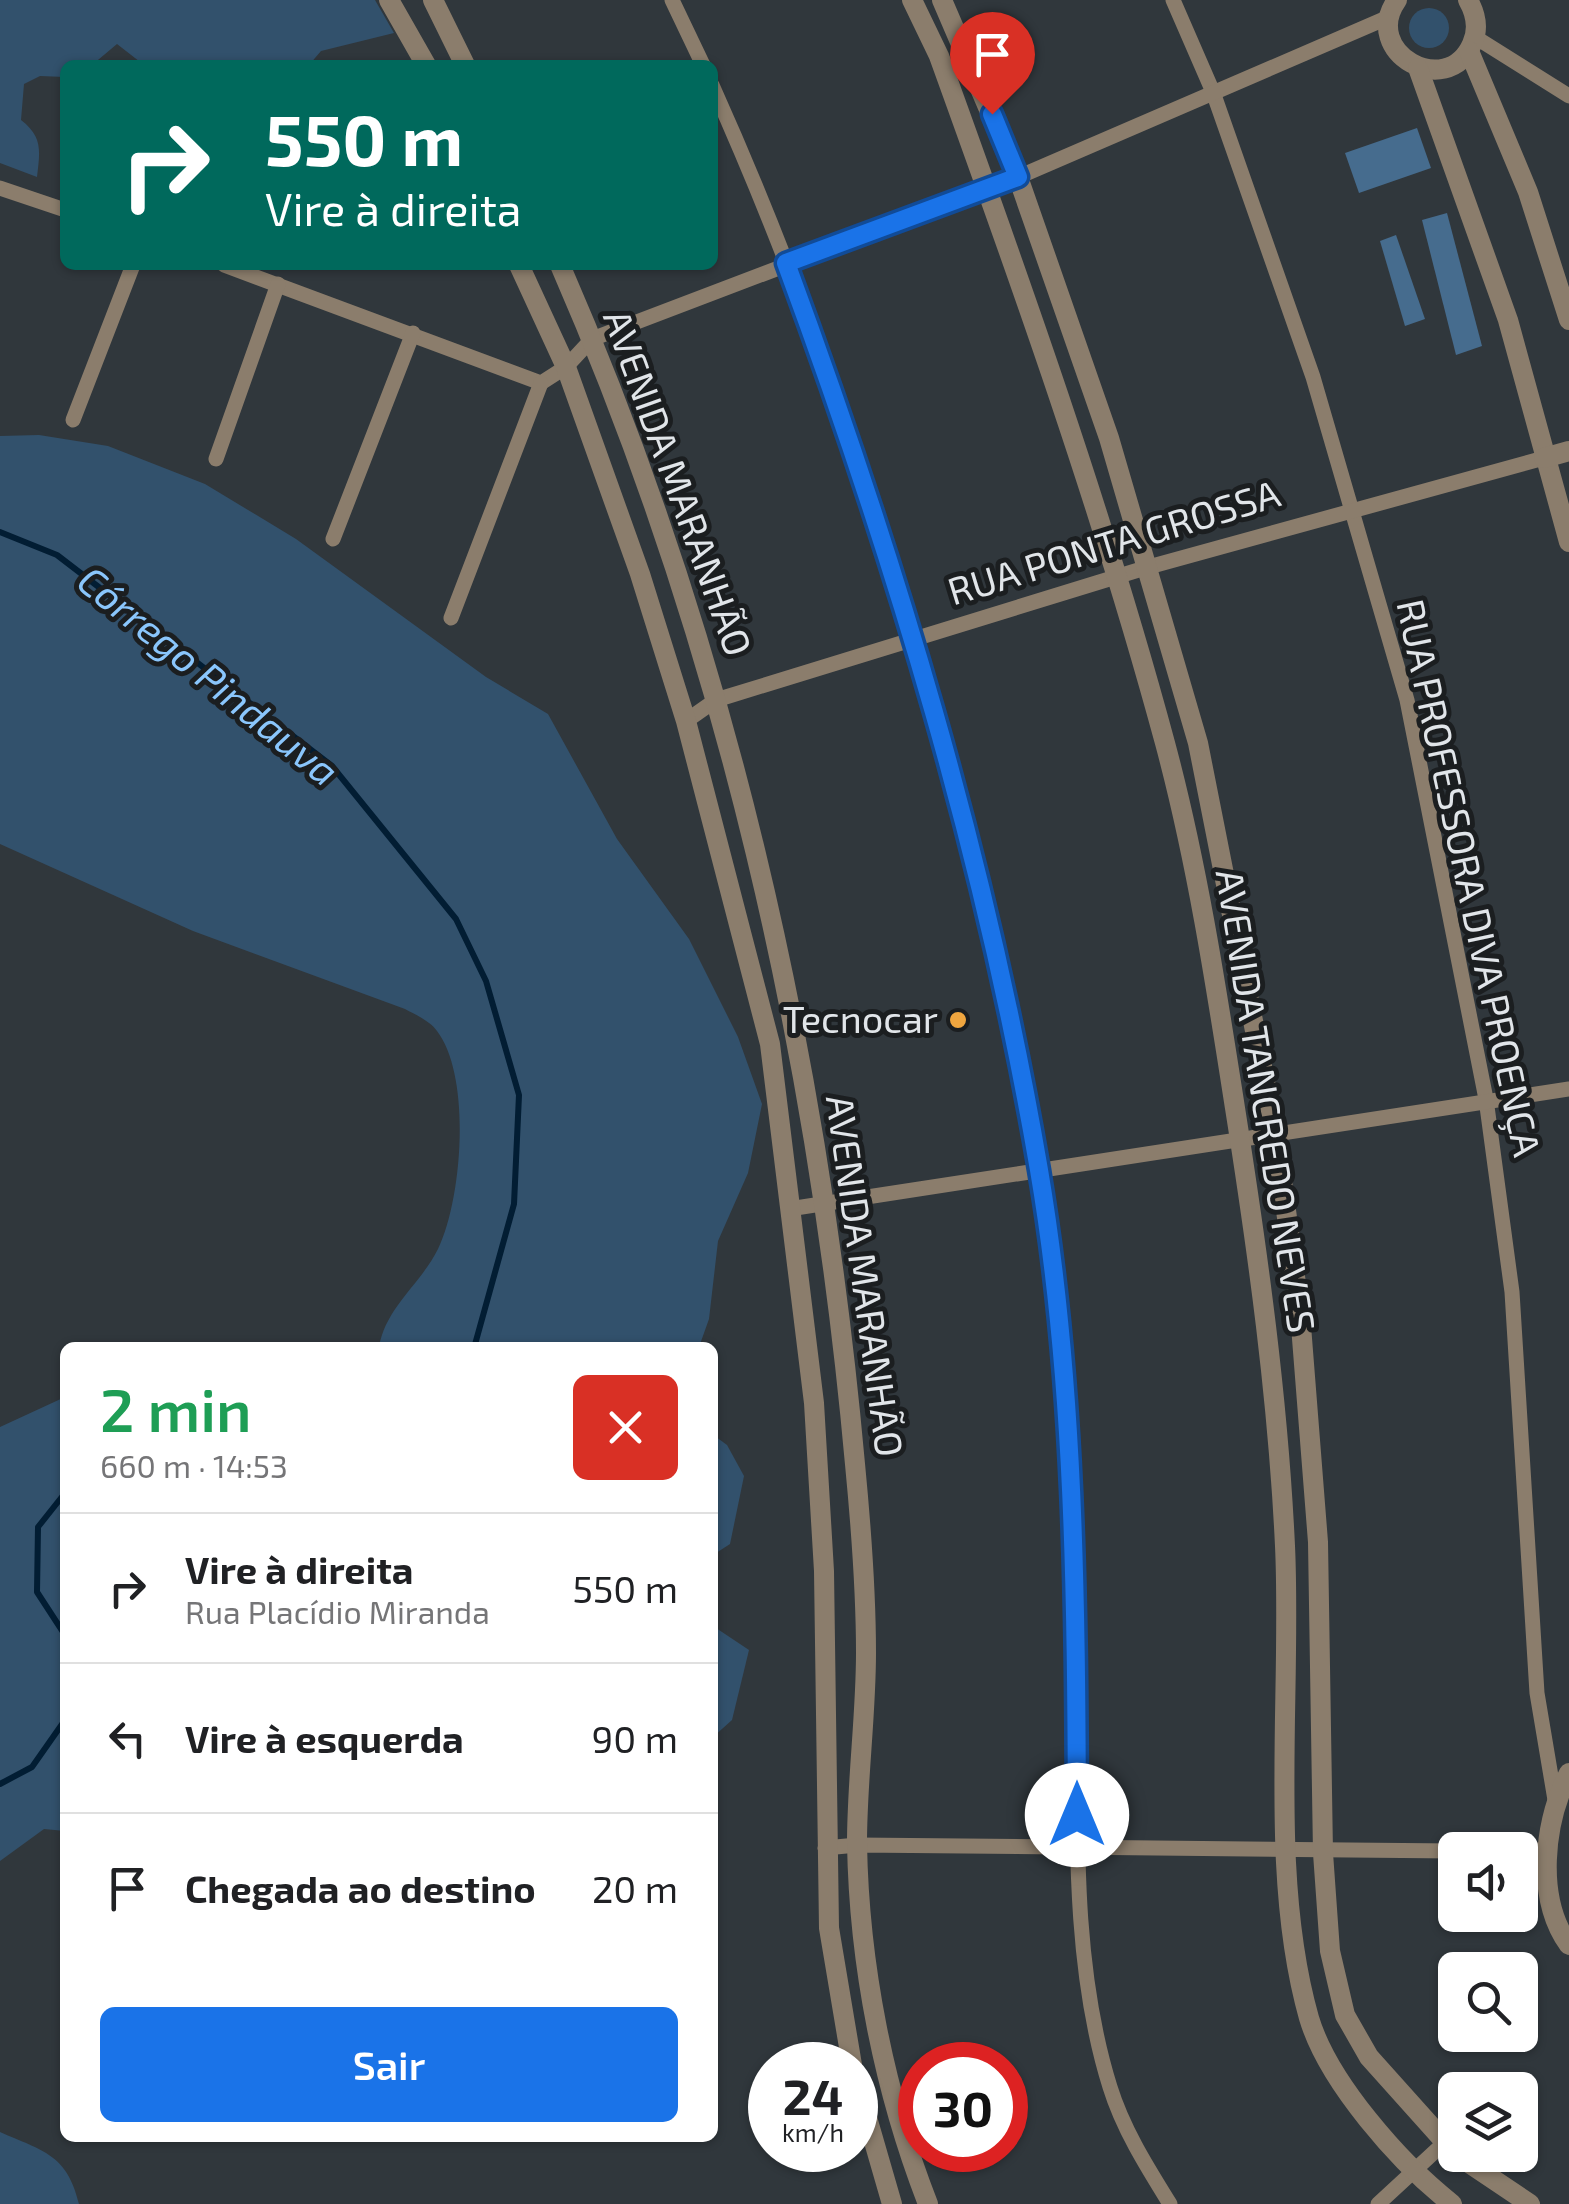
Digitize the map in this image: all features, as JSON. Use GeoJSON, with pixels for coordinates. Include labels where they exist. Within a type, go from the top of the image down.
{"type":"FeatureCollection","features":[{"type":"Feature","properties":{"kind":"street"},"geometry":{"type":"LineString","coordinates":[[434,0],[463,60]]}},
{"type":"Feature","properties":{"kind":"street"},"geometry":{"type":"LineString","coordinates":[[672,0],[701,60]]}},
{"type":"Feature","properties":{"kind":"street","name":"AVENIDA TANCREDO NEVES"},"geometry":{"type":"LineString","coordinates":[[912,0],[939,56],[1079,455],[1166,746],[1213,963],[1268,1320],[1284,1528],[1288,1851],[1294,1947],[1311,2023],[1335,2070],[1412,2173],[1452,2204]]}},
{"type":"Feature","properties":{"kind":"street","name":"AVENIDA TANCREDO NEVES"},"geometry":{"type":"LineString","coordinates":[[942,0],[1018,177],[1109,438],[1198,743],[1276,1137],[1300,1313],[1318,1542],[1323,1853],[1330,1951],[1345,2015],[1369,2057],[1438,2135]]}},
{"type":"Feature","properties":{"kind":"street","name":"RUA PROFESSORA DIVA PROENÇA"},"geometry":{"type":"LineString","coordinates":[[1173,0],[1214,92],[1265,233],[1354,508],[1407,700],[1486,1099],[1512,1292],[1537,1693],[1556,1800]]}},
{"type":"Feature","properties":{"kind":"street"},"geometry":{"type":"LineString","coordinates":[[1468,0],[1476,23],[1472,44],[1528,192],[1569,320]]}},
{"type":"Feature","properties":{"kind":"street"},"geometry":{"type":"LineString","coordinates":[[395,3],[424,60]]}},
{"type":"Feature","properties":{"kind":"street"},"geometry":{"type":"LineString","coordinates":[[451,618],[541,383],[566,367],[592,340],[1018,177],[1214,92],[1389,9],[1393,47],[1418,68],[1508,320],[1569,542]]}},
{"type":"Feature","properties":{"kind":"street"},"geometry":{"type":"LineString","coordinates":[[1418,68],[1446,68],[1472,44]]}},
{"type":"Feature","properties":{"kind":"street"},"geometry":{"type":"LineString","coordinates":[[1472,44],[1569,96]]}},
{"type":"Feature","properties":{"kind":"street"},"geometry":{"type":"LineString","coordinates":[[718,100],[838,401],[915,639],[1009,1008],[1040,1173],[1064,1379],[1076,1637],[1077,1850],[1092,2014],[1110,2089],[1137,2150],[1170,2204]]}},
{"type":"Feature","properties":{"kind":"street"},"geometry":{"type":"LineString","coordinates":[[0,188],[60,208]]}},
{"type":"Feature","properties":{"kind":"street"},"geometry":{"type":"LineString","coordinates":[[73,420],[132,270]]}},
{"type":"Feature","properties":{"kind":"street"},"geometry":{"type":"LineString","coordinates":[[238,270],[541,383]]}},
{"type":"Feature","properties":{"kind":"street","name":"AVENIDA MARANHÃO"},"geometry":{"type":"LineString","coordinates":[[521,270],[566,367],[640,574],[686,720],[770,1044],[814,1403],[824,1571],[829,1928],[848,2042]]}},
{"type":"Feature","properties":{"kind":"street","name":"AVENIDA MARANHÃO"},"geometry":{"type":"LineString","coordinates":[[562,270],[634,448],[716,700],[798,1047],[855,1463],[865,1632],[857,1844],[878,2036],[909,2155],[928,2204]]}},
{"type":"Feature","properties":{"kind":"street"},"geometry":{"type":"LineString","coordinates":[[216,460],[278,284]]}},
{"type":"Feature","properties":{"kind":"street"},"geometry":{"type":"LineString","coordinates":[[333,539],[413,333]]}},
{"type":"Feature","properties":{"kind":"street","name":"RUA PONTA GROSSA"},"geometry":{"type":"LineString","coordinates":[[686,720],[716,700],[1145,568],[1569,452]]}},
{"type":"Feature","properties":{"kind":"street"},"geometry":{"type":"LineString","coordinates":[[789,1209],[1569,1089]]}},
{"type":"Feature","properties":{"kind":"street"},"geometry":{"type":"LineString","coordinates":[[1569,1773],[1556,1800],[1545,1850],[1559,1930],[1569,1945]]}},
{"type":"Feature","properties":{"kind":"street"},"geometry":{"type":"LineString","coordinates":[[825,1848],[857,1844],[1077,1850],[1438,1851]]}},
{"type":"Feature","properties":{"kind":"street"},"geometry":{"type":"LineString","coordinates":[[1538,1850],[1545,1850]]}},
{"type":"Feature","properties":{"kind":"street"},"geometry":{"type":"LineString","coordinates":[[878,2156],[892,2204]]}},
{"type":"Feature","properties":{"kind":"street"},"geometry":{"type":"LineString","coordinates":[[1378,2204],[1412,2173],[1438,2159]]}},
{"type":"Feature","properties":{"kind":"street","name":"AVENIDA TANCREDO NEVES"},"geometry":{"type":"LineString","coordinates":[[1483,2172],[1530,2204]]}},
{"type":"Feature","properties":{"kind":"shaded area"},"geometry":{"type":"Polygon","coordinates":[[[0,0],[375,0],[394,33],[321,51],[313,60],[138,60],[117,44],[98,60],[60,60],[60,77],[40,76],[24,84],[21,120],[33,132],[38,145],[37,177],[0,163],[0,0]]]}},
{"type":"Feature","properties":{"kind":"shaded area"},"geometry":{"type":"Polygon","coordinates":[[[1429,8],[1443,14],[1449,28],[1443,42],[1429,48],[1415,42],[1409,28],[1415,14],[1429,8]]]}},
{"type":"Feature","properties":{"kind":"shaded area"},"geometry":{"type":"Polygon","coordinates":[[[39,435],[108,446],[205,484],[296,539],[486,677],[548,714],[617,839],[689,939],[738,1037],[762,1104],[748,1173],[718,1241],[709,1319],[701,1342],[380,1342],[396,1308],[438,1249],[453,1201],[460,1139],[459,1107],[448,1052],[427,1021],[405,1009],[193,931],[0,844],[0,436],[39,435]]]}},
{"type":"Feature","properties":{"kind":"shaded area"},"geometry":{"type":"Polygon","coordinates":[[[60,1399],[60,1831],[44,1829],[0,1861],[0,1427],[60,1399]]]}},
{"type":"Feature","properties":{"kind":"shaded area"},"geometry":{"type":"Polygon","coordinates":[[[718,1438],[727,1445],[744,1476],[730,1544],[718,1552],[718,1438]]]}},
{"type":"Feature","properties":{"kind":"shaded area"},"geometry":{"type":"Polygon","coordinates":[[[718,1629],[749,1650],[732,1720],[718,1733],[718,1629]]]}},
{"type":"Feature","properties":{"kind":"shaded area"},"geometry":{"type":"Polygon","coordinates":[[[0,2132],[41,2150],[60,2164],[79,2204],[0,2204],[0,2132]]]}},
{"type":"Feature","properties":{"kind":"building"},"geometry":{"type":"Polygon","coordinates":[[[1417,128],[1431,168],[1359,193],[1345,153],[1417,128]]]}},
{"type":"Feature","properties":{"kind":"building"},"geometry":{"type":"Polygon","coordinates":[[[1447,213],[1482,346],[1456,355],[1422,220],[1447,213]]]}},
{"type":"Feature","properties":{"kind":"building"},"geometry":{"type":"Polygon","coordinates":[[[1396,235],[1425,319],[1405,326],[1380,241],[1396,235]]]}},
{"type":"Feature","properties":{"kind":"waterway","name":"Córrego Pindauva"},"geometry":{"type":"LineString","coordinates":[[0,532],[57,555],[332,766],[456,919],[486,981],[519,1095],[514,1204],[476,1342]]}},
{"type":"Feature","properties":{"kind":"waterway","name":"Córrego Pindauva"},"geometry":{"type":"LineString","coordinates":[[60,1499],[38,1527],[37,1592],[60,1627]]}},
{"type":"Feature","properties":{"kind":"waterway","name":"Córrego Pindauva"},"geometry":{"type":"LineString","coordinates":[[0,1784],[32,1767],[60,1727]]}},
{"type":"Feature","properties":{"kind":"place","name":"Tecnocar"},"geometry":{"type":"Point","coordinates":[958,1020]}},
{"type":"Feature","properties":{"kind":"route"},"geometry":{"type":"LineString","coordinates":[[992,114],[1018,177],[786,263],[838,401],[915,639],[1009,1008],[1040,1173],[1064,1379],[1076,1637],[1077,1815]]}}]}
